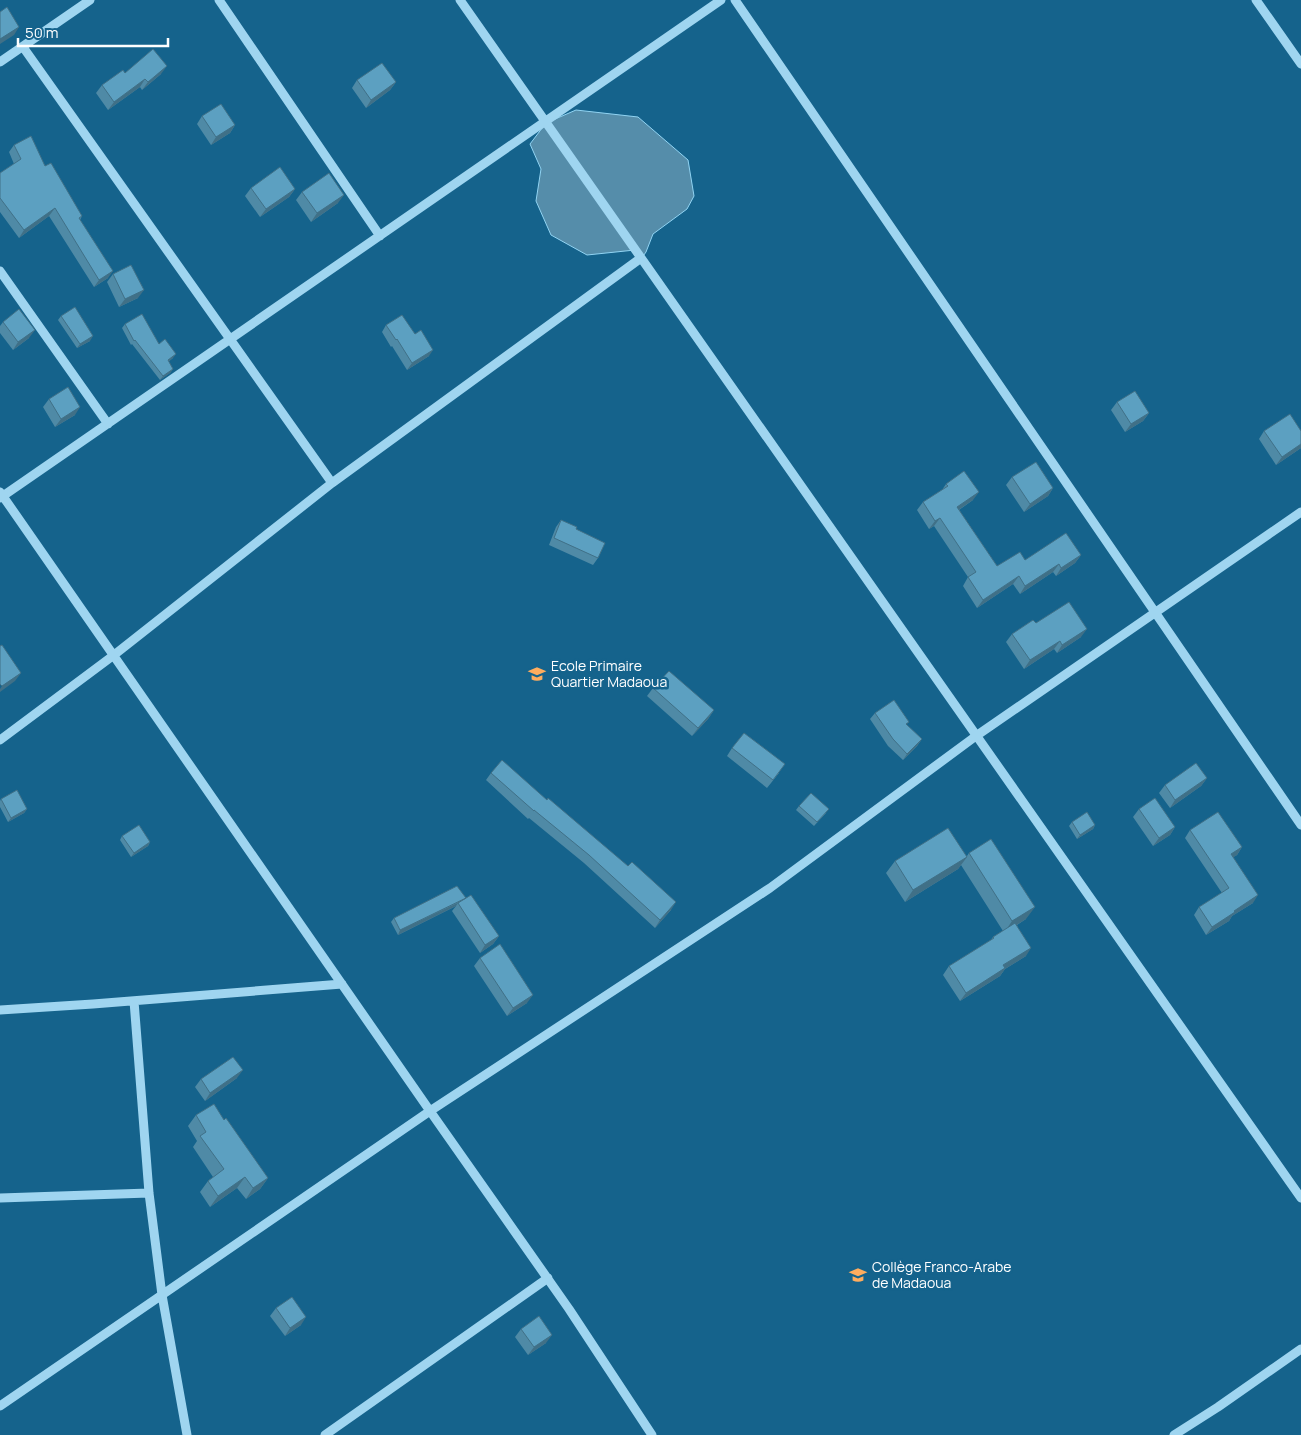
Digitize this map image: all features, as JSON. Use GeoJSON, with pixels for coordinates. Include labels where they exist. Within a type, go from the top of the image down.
{"type":"FeatureCollection","features":[{"type":"Feature","properties":{"kind":"street"},"geometry":{"type":"LineString","coordinates":[[0,62],[90,0]]}},
{"type":"Feature","properties":{"kind":"street"},"geometry":{"type":"LineString","coordinates":[[219,0],[380,236]]}},
{"type":"Feature","properties":{"kind":"street"},"geometry":{"type":"LineString","coordinates":[[460,0],[1301,1198]]}},
{"type":"Feature","properties":{"kind":"street"},"geometry":{"type":"LineString","coordinates":[[652,1435],[548,1278],[1,496],[721,0]]}},
{"type":"Feature","properties":{"kind":"street"},"geometry":{"type":"LineString","coordinates":[[735,0],[1301,825]]}},
{"type":"Feature","properties":{"kind":"street"},"geometry":{"type":"LineString","coordinates":[[1256,0],[1301,64]]}},
{"type":"Feature","properties":{"kind":"street"},"geometry":{"type":"LineString","coordinates":[[22,46],[332,483]]}},
{"type":"Feature","properties":{"kind":"street"},"geometry":{"type":"LineString","coordinates":[[0,740],[114,655],[332,483],[641,258]]}},
{"type":"Feature","properties":{"kind":"street"},"geometry":{"type":"LineString","coordinates":[[0,271],[108,424]]}},
{"type":"Feature","properties":{"kind":"street"},"geometry":{"type":"LineString","coordinates":[[0,1406],[430,1111],[770,888],[976,736],[1301,512]]}},
{"type":"Feature","properties":{"kind":"street"},"geometry":{"type":"LineString","coordinates":[[0,1010],[342,984]]}},
{"type":"Feature","properties":{"kind":"street"},"geometry":{"type":"LineString","coordinates":[[134,1001],[149,1193],[162,1295],[187,1435]]}},
{"type":"Feature","properties":{"kind":"street"},"geometry":{"type":"LineString","coordinates":[[0,1198],[149,1193]]}},
{"type":"Feature","properties":{"kind":"street"},"geometry":{"type":"LineString","coordinates":[[325,1435],[548,1278]]}},
{"type":"Feature","properties":{"kind":"street"},"geometry":{"type":"LineString","coordinates":[[1174,1435],[1301,1349]]}},
{"type":"Feature","properties":{"kind":"water"},"geometry":{"type":"Polygon","coordinates":[[[576,110],[638,117],[688,160],[694,196],[687,209],[653,234],[646,252],[639,262],[635,250],[587,255],[551,235],[536,201],[541,169],[530,144],[546,123],[576,110]]]}},
{"type":"Feature","properties":{"kind":"building"},"geometry":{"type":"Polygon","coordinates":[[[7,7],[19,27],[0,39],[0,12],[7,7]]]}},
{"type":"Feature","properties":{"kind":"building"},"geometry":{"type":"Polygon","coordinates":[[[153,49],[167,66],[148,82],[145,79],[114,102],[102,85],[123,70],[125,73],[153,49]]]}},
{"type":"Feature","properties":{"kind":"building"},"geometry":{"type":"Polygon","coordinates":[[[382,63],[396,82],[371,100],[357,80],[382,63]]]}},
{"type":"Feature","properties":{"kind":"building"},"geometry":{"type":"Polygon","coordinates":[[[221,104],[235,125],[216,137],[202,116],[221,104]]]}},
{"type":"Feature","properties":{"kind":"building"},"geometry":{"type":"Polygon","coordinates":[[[31,136],[45,166],[51,163],[82,216],[79,218],[113,271],[99,280],[55,208],[24,230],[0,198],[0,173],[21,159],[14,145],[31,136]]]}},
{"type":"Feature","properties":{"kind":"building"},"geometry":{"type":"Polygon","coordinates":[[[280,167],[295,189],[266,209],[251,188],[280,167]]]}},
{"type":"Feature","properties":{"kind":"building"},"geometry":{"type":"Polygon","coordinates":[[[329,173],[344,195],[317,213],[302,192],[329,173]]]}},
{"type":"Feature","properties":{"kind":"building"},"geometry":{"type":"Polygon","coordinates":[[[131,265],[144,290],[125,299],[113,274],[131,265]]]}},
{"type":"Feature","properties":{"kind":"building"},"geometry":{"type":"Polygon","coordinates":[[[75,307],[93,336],[80,344],[61,316],[75,307]]]}},
{"type":"Feature","properties":{"kind":"building"},"geometry":{"type":"Polygon","coordinates":[[[19,309],[35,330],[18,342],[3,322],[19,309]]]}},
{"type":"Feature","properties":{"kind":"building"},"geometry":{"type":"Polygon","coordinates":[[[142,314],[159,344],[165,339],[176,354],[168,360],[173,369],[163,376],[134,341],[125,324],[142,314]]]}},
{"type":"Feature","properties":{"kind":"building"},"geometry":{"type":"Polygon","coordinates":[[[402,315],[415,334],[421,330],[433,350],[412,363],[386,325],[402,315]]]}},
{"type":"Feature","properties":{"kind":"building"},"geometry":{"type":"Polygon","coordinates":[[[68,387],[80,407],[61,419],[49,399],[68,387]]]}},
{"type":"Feature","properties":{"kind":"building"},"geometry":{"type":"Polygon","coordinates":[[[1135,391],[1149,413],[1131,424],[1117,402],[1135,391]]]}},
{"type":"Feature","properties":{"kind":"building"},"geometry":{"type":"Polygon","coordinates":[[[1290,414],[1301,431],[1301,444],[1282,457],[1264,431],[1290,414]]]}},
{"type":"Feature","properties":{"kind":"building"},"geometry":{"type":"Polygon","coordinates":[[[1036,462],[1053,488],[1030,504],[1012,477],[1036,462]]]}},
{"type":"Feature","properties":{"kind":"building"},"geometry":{"type":"Polygon","coordinates":[[[964,471],[979,492],[957,507],[997,566],[1020,552],[1025,560],[1066,533],[1081,555],[1061,568],[1059,564],[1025,586],[1019,576],[983,600],[968,577],[976,572],[940,518],[935,521],[923,502],[948,486],[946,484],[964,471]]]}},
{"type":"Feature","properties":{"kind":"building"},"geometry":{"type":"Polygon","coordinates":[[[561,520],[605,543],[598,558],[554,538],[561,520]]]}},
{"type":"Feature","properties":{"kind":"building"},"geometry":{"type":"Polygon","coordinates":[[[1069,602],[1087,629],[1062,645],[1060,641],[1030,660],[1012,634],[1033,620],[1036,623],[1069,602]]]}},
{"type":"Feature","properties":{"kind":"building"},"geometry":{"type":"Polygon","coordinates":[[[2,645],[21,673],[2,686],[0,684],[0,646],[2,645]]]}},
{"type":"Feature","properties":{"kind":"building"},"geometry":{"type":"Polygon","coordinates":[[[669,671],[714,710],[698,728],[653,688],[669,671]]]}},
{"type":"Feature","properties":{"kind":"building"},"geometry":{"type":"Polygon","coordinates":[[[894,700],[909,722],[906,724],[922,739],[907,754],[893,739],[875,713],[894,700]]]}},
{"type":"Feature","properties":{"kind":"building"},"geometry":{"type":"Polygon","coordinates":[[[744,733],[785,764],[773,780],[732,748],[744,733]]]}},
{"type":"Feature","properties":{"kind":"building"},"geometry":{"type":"Polygon","coordinates":[[[502,760],[547,800],[548,798],[628,866],[632,862],[676,902],[660,920],[589,855],[534,811],[491,773],[502,760]]]}},
{"type":"Feature","properties":{"kind":"building"},"geometry":{"type":"Polygon","coordinates":[[[1196,763],[1207,778],[1175,800],[1165,785],[1196,763]]]}},
{"type":"Feature","properties":{"kind":"building"},"geometry":{"type":"Polygon","coordinates":[[[17,790],[27,809],[11,818],[1,799],[17,790]]]}},
{"type":"Feature","properties":{"kind":"building"},"geometry":{"type":"Polygon","coordinates":[[[811,793],[829,809],[817,822],[799,806],[811,793]]]}},
{"type":"Feature","properties":{"kind":"building"},"geometry":{"type":"Polygon","coordinates":[[[1155,798],[1175,827],[1159,838],[1139,809],[1155,798]]]}},
{"type":"Feature","properties":{"kind":"building"},"geometry":{"type":"Polygon","coordinates":[[[1087,812],[1095,825],[1080,835],[1072,822],[1087,812]]]}},
{"type":"Feature","properties":{"kind":"building"},"geometry":{"type":"Polygon","coordinates":[[[1218,812],[1242,847],[1231,854],[1258,895],[1212,927],[1199,907],[1229,888],[1190,830],[1218,812]]]}},
{"type":"Feature","properties":{"kind":"building"},"geometry":{"type":"Polygon","coordinates":[[[139,825],[150,842],[134,853],[122,836],[139,825]]]}},
{"type":"Feature","properties":{"kind":"building"},"geometry":{"type":"Polygon","coordinates":[[[948,828],[967,857],[913,890],[895,861],[948,828]]]}},
{"type":"Feature","properties":{"kind":"building"},"geometry":{"type":"Polygon","coordinates":[[[991,839],[1035,907],[1012,921],[969,853],[991,839]]]}},
{"type":"Feature","properties":{"kind":"building"},"geometry":{"type":"Polygon","coordinates":[[[457,886],[466,898],[400,930],[394,918],[457,886]]]}},
{"type":"Feature","properties":{"kind":"building"},"geometry":{"type":"Polygon","coordinates":[[[471,895],[499,936],[485,945],[458,903],[471,895]]]}},
{"type":"Feature","properties":{"kind":"building"},"geometry":{"type":"Polygon","coordinates":[[[1015,923],[1031,948],[1003,965],[1005,968],[966,993],[949,966],[1015,923]]]}},
{"type":"Feature","properties":{"kind":"building"},"geometry":{"type":"Polygon","coordinates":[[[500,944],[533,995],[513,1008],[480,958],[500,944]]]}},
{"type":"Feature","properties":{"kind":"building"},"geometry":{"type":"Polygon","coordinates":[[[233,1057],[243,1070],[210,1093],[201,1079],[233,1057]]]}},
{"type":"Feature","properties":{"kind":"building"},"geometry":{"type":"Polygon","coordinates":[[[214,1104],[268,1178],[253,1188],[245,1177],[218,1196],[208,1181],[224,1169],[200,1136],[206,1132],[196,1115],[214,1104]]]}},
{"type":"Feature","properties":{"kind":"building"},"geometry":{"type":"Polygon","coordinates":[[[292,1297],[306,1317],[290,1328],[276,1308],[292,1297]]]}},
{"type":"Feature","properties":{"kind":"building"},"geometry":{"type":"Polygon","coordinates":[[[539,1316],[552,1335],[534,1347],[521,1329],[539,1316]]]}},
{"type":"Feature","properties":{"kind":"place","name":"Ecole Primaire Quartier Madaoua"},"geometry":{"type":"Point","coordinates":[537,674]}},
{"type":"Feature","properties":{"kind":"place","name":"Collège Franco-Arabe de Madaoua"},"geometry":{"type":"Point","coordinates":[858,1275]}}]}
